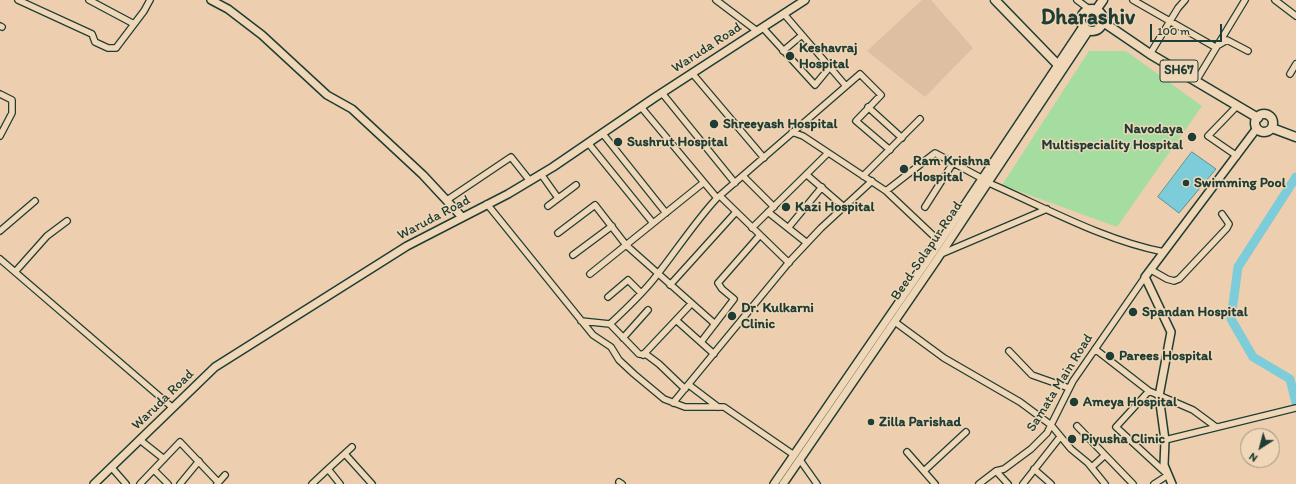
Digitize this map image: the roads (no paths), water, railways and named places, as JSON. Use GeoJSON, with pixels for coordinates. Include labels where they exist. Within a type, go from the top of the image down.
{"type":"FeatureCollection","features":[{"type":"Feature","properties":{"kind":"main road"},"geometry":{"type":"LineString","coordinates":[[995,0],[1058,65],[1086,28]]}},
{"type":"Feature","properties":{"kind":"main road"},"geometry":{"type":"LineString","coordinates":[[1086,28],[1082,16],[1093,10],[1103,0]]}},
{"type":"Feature","properties":{"kind":"main road"},"geometry":{"type":"LineString","coordinates":[[1086,28],[1096,30],[1101,24],[1102,15],[1093,10]]}},
{"type":"Feature","properties":{"kind":"main road"},"geometry":{"type":"LineString","coordinates":[[1101,24],[1236,107]]}},
{"type":"Feature","properties":{"kind":"main road","name":"SH67"},"geometry":{"type":"LineString","coordinates":[[1101,24],[1196,81],[1236,107],[1258,124]]}},
{"type":"Feature","properties":{"kind":"main road"},"geometry":{"type":"LineString","coordinates":[[1265,115],[1270,117],[1273,122],[1272,128],[1265,132],[1258,124],[1265,115]]}},
{"type":"Feature","properties":{"kind":"main road"},"geometry":{"type":"LineString","coordinates":[[1272,128],[1296,137]]}},
{"type":"Feature","properties":{"kind":"street"},"geometry":{"type":"LineString","coordinates":[[18,0],[92,34],[95,42],[108,48],[116,48],[150,0]]}},
{"type":"Feature","properties":{"kind":"street"},"geometry":{"type":"LineString","coordinates":[[89,0],[134,24]]}},
{"type":"Feature","properties":{"kind":"street"},"geometry":{"type":"LineString","coordinates":[[211,0],[228,10],[262,35],[327,95],[352,109],[401,154],[462,217]]}},
{"type":"Feature","properties":{"kind":"street"},"geometry":{"type":"LineString","coordinates":[[716,0],[760,29],[815,85],[829,68]]}},
{"type":"Feature","properties":{"kind":"street","name":"Waruda Road"},"geometry":{"type":"LineString","coordinates":[[94,484],[215,367],[407,246],[542,174],[589,144],[692,73],[805,0]]}},
{"type":"Feature","properties":{"kind":"street"},"geometry":{"type":"LineString","coordinates":[[1077,0],[1093,10]]}},
{"type":"Feature","properties":{"kind":"street"},"geometry":{"type":"LineString","coordinates":[[1134,0],[1169,22],[1215,47]]}},
{"type":"Feature","properties":{"kind":"street"},"geometry":{"type":"LineString","coordinates":[[1150,54],[1169,22],[1185,0]]}},
{"type":"Feature","properties":{"kind":"street"},"geometry":{"type":"LineString","coordinates":[[1196,81],[1215,47],[1245,0]]}},
{"type":"Feature","properties":{"kind":"street"},"geometry":{"type":"LineString","coordinates":[[1275,0],[1296,16]]}},
{"type":"Feature","properties":{"kind":"street"},"geometry":{"type":"LineString","coordinates":[[784,14],[846,86]]}},
{"type":"Feature","properties":{"kind":"street","name":"Beed-Solapur Road"},"geometry":{"type":"LineString","coordinates":[[783,484],[797,458],[940,242],[986,181],[1086,28]]}},
{"type":"Feature","properties":{"kind":"street"},"geometry":{"type":"LineString","coordinates":[[783,51],[802,35]]}},
{"type":"Feature","properties":{"kind":"street"},"geometry":{"type":"LineString","coordinates":[[1215,47],[1227,40],[1248,51]]}},
{"type":"Feature","properties":{"kind":"street"},"geometry":{"type":"LineString","coordinates":[[1290,74],[1296,64]]}},
{"type":"Feature","properties":{"kind":"street","name":"Beed-Solapur Road"},"geometry":{"type":"LineString","coordinates":[[774,484],[797,458],[895,322],[941,254],[1058,65]]}},
{"type":"Feature","properties":{"kind":"street"},"geometry":{"type":"LineString","coordinates":[[692,73],[764,158]]}},
{"type":"Feature","properties":{"kind":"street"},"geometry":{"type":"LineString","coordinates":[[610,324],[641,293],[698,218],[718,197],[860,74],[881,95],[856,121],[890,150]]}},
{"type":"Feature","properties":{"kind":"street"},"geometry":{"type":"LineString","coordinates":[[662,93],[735,183]]}},
{"type":"Feature","properties":{"kind":"street"},"geometry":{"type":"LineString","coordinates":[[0,94],[12,100],[12,113],[2,125],[0,136]]}},
{"type":"Feature","properties":{"kind":"street"},"geometry":{"type":"LineString","coordinates":[[641,107],[703,183],[736,212],[789,263]]}},
{"type":"Feature","properties":{"kind":"street"},"geometry":{"type":"LineString","coordinates":[[868,107],[902,138]]}},
{"type":"Feature","properties":{"kind":"street"},"geometry":{"type":"LineString","coordinates":[[1236,107],[1208,136],[1237,156]]}},
{"type":"Feature","properties":{"kind":"street"},"geometry":{"type":"LineString","coordinates":[[864,176],[920,119]]}},
{"type":"Feature","properties":{"kind":"street"},"geometry":{"type":"LineString","coordinates":[[1146,278],[1237,156],[1258,124]]}},
{"type":"Feature","properties":{"kind":"street"},"geometry":{"type":"LineString","coordinates":[[1146,278],[1153,271],[1258,124]]}},
{"type":"Feature","properties":{"kind":"street"},"geometry":{"type":"LineString","coordinates":[[792,132],[803,136],[886,191],[940,242]]}},
{"type":"Feature","properties":{"kind":"street"},"geometry":{"type":"LineString","coordinates":[[603,134],[666,213]]}},
{"type":"Feature","properties":{"kind":"street"},"geometry":{"type":"LineString","coordinates":[[589,144],[653,223]]}},
{"type":"Feature","properties":{"kind":"street"},"geometry":{"type":"LineString","coordinates":[[752,228],[808,175],[828,153]]}},
{"type":"Feature","properties":{"kind":"street"},"geometry":{"type":"LineString","coordinates":[[886,191],[935,153],[986,181],[1086,226],[1140,247],[1164,252]]}},
{"type":"Feature","properties":{"kind":"street"},"geometry":{"type":"LineString","coordinates":[[447,200],[511,157],[530,181]]}},
{"type":"Feature","properties":{"kind":"street"},"geometry":{"type":"LineString","coordinates":[[925,207],[953,163]]}},
{"type":"Feature","properties":{"kind":"street"},"geometry":{"type":"LineString","coordinates":[[542,174],[558,198]]}},
{"type":"Feature","properties":{"kind":"street"},"geometry":{"type":"LineString","coordinates":[[808,175],[844,207]]}},
{"type":"Feature","properties":{"kind":"street"},"geometry":{"type":"LineString","coordinates":[[743,176],[774,207]]}},
{"type":"Feature","properties":{"kind":"street"},"geometry":{"type":"LineString","coordinates":[[673,403],[807,242],[872,181]]}},
{"type":"Feature","properties":{"kind":"street"},"geometry":{"type":"LineString","coordinates":[[590,274],[703,183]]}},
{"type":"Feature","properties":{"kind":"street"},"geometry":{"type":"LineString","coordinates":[[548,206],[576,185]]}},
{"type":"Feature","properties":{"kind":"street"},"geometry":{"type":"LineString","coordinates":[[788,228],[822,187]]}},
{"type":"Feature","properties":{"kind":"street"},"geometry":{"type":"LineString","coordinates":[[0,231],[35,201]]}},
{"type":"Feature","properties":{"kind":"street"},"geometry":{"type":"LineString","coordinates":[[488,204],[593,336],[611,347],[619,360],[634,374],[664,399],[673,403],[698,408],[724,406],[797,458],[817,484]]}},
{"type":"Feature","properties":{"kind":"street"},"geometry":{"type":"LineString","coordinates":[[558,233],[595,205],[626,245],[715,324]]}},
{"type":"Feature","properties":{"kind":"street"},"geometry":{"type":"LineString","coordinates":[[941,254],[1047,209]]}},
{"type":"Feature","properties":{"kind":"street"},"geometry":{"type":"LineString","coordinates":[[670,285],[736,212]]}},
{"type":"Feature","properties":{"kind":"street"},"geometry":{"type":"LineString","coordinates":[[768,212],[807,242]]}},
{"type":"Feature","properties":{"kind":"street"},"geometry":{"type":"LineString","coordinates":[[1153,271],[1167,279],[1174,281],[1179,279],[1227,228],[1229,224],[1222,214]]}},
{"type":"Feature","properties":{"kind":"street"},"geometry":{"type":"LineString","coordinates":[[15,272],[47,236],[67,221]]}},
{"type":"Feature","properties":{"kind":"street"},"geometry":{"type":"LineString","coordinates":[[573,255],[612,226]]}},
{"type":"Feature","properties":{"kind":"street"},"geometry":{"type":"LineString","coordinates":[[701,342],[734,299],[722,289],[718,283],[760,235]]}},
{"type":"Feature","properties":{"kind":"street"},"geometry":{"type":"LineString","coordinates":[[0,259],[173,408]]}},
{"type":"Feature","properties":{"kind":"street"},"geometry":{"type":"LineString","coordinates":[[1146,278],[1171,332],[1158,396],[1165,440],[1164,465],[1172,484]]}},
{"type":"Feature","properties":{"kind":"street","name":"Samata Main Road"},"geometry":{"type":"LineString","coordinates":[[979,484],[996,471],[1004,469],[1031,450],[1047,433],[1069,388],[1146,278]]}},
{"type":"Feature","properties":{"kind":"street"},"geometry":{"type":"LineString","coordinates":[[608,297],[628,280],[641,293]]}},
{"type":"Feature","properties":{"kind":"street"},"geometry":{"type":"LineString","coordinates":[[644,355],[691,304]]}},
{"type":"Feature","properties":{"kind":"street"},"geometry":{"type":"LineString","coordinates":[[623,338],[648,310]]}},
{"type":"Feature","properties":{"kind":"street"},"geometry":{"type":"LineString","coordinates":[[581,320],[610,324],[639,354],[644,355],[659,364],[687,387],[718,407]]}},
{"type":"Feature","properties":{"kind":"street"},"geometry":{"type":"LineString","coordinates":[[676,320],[714,354]]}},
{"type":"Feature","properties":{"kind":"street"},"geometry":{"type":"LineString","coordinates":[[895,322],[944,358],[1020,402],[1051,424],[1070,449],[1092,467],[1105,484]]}},
{"type":"Feature","properties":{"kind":"street"},"geometry":{"type":"LineString","coordinates":[[1095,349],[1148,391],[1192,410],[1216,427]]}},
{"type":"Feature","properties":{"kind":"street"},"geometry":{"type":"LineString","coordinates":[[1009,351],[1032,375],[1069,388]]}},
{"type":"Feature","properties":{"kind":"street"},"geometry":{"type":"LineString","coordinates":[[1148,391],[1116,426],[1168,475]]}},
{"type":"Feature","properties":{"kind":"street"},"geometry":{"type":"LineString","coordinates":[[1165,440],[1296,408]]}},
{"type":"Feature","properties":{"kind":"street"},"geometry":{"type":"LineString","coordinates":[[1077,426],[1133,484]]}},
{"type":"Feature","properties":{"kind":"street"},"geometry":{"type":"LineString","coordinates":[[924,471],[966,432]]}},
{"type":"Feature","properties":{"kind":"street","name":"Samata Main Road"},"geometry":{"type":"LineString","coordinates":[[1023,484],[1060,437]]}},
{"type":"Feature","properties":{"kind":"street"},"geometry":{"type":"LineString","coordinates":[[140,440],[164,460]]}},
{"type":"Feature","properties":{"kind":"street"},"geometry":{"type":"LineString","coordinates":[[140,484],[180,442],[199,461],[217,483],[225,475]]}},
{"type":"Feature","properties":{"kind":"street"},"geometry":{"type":"LineString","coordinates":[[312,484],[352,447]]}},
{"type":"Feature","properties":{"kind":"street"},"geometry":{"type":"LineString","coordinates":[[907,452],[935,484]]}},
{"type":"Feature","properties":{"kind":"street"},"geometry":{"type":"LineString","coordinates":[[345,454],[372,484]]}},
{"type":"Feature","properties":{"kind":"street"},"geometry":{"type":"LineString","coordinates":[[1092,467],[1105,456]]}},
{"type":"Feature","properties":{"kind":"street"},"geometry":{"type":"LineString","coordinates":[[180,484],[199,461]]}},
{"type":"Feature","properties":{"kind":"street"},"geometry":{"type":"LineString","coordinates":[[112,468],[126,484]]}},
{"type":"Feature","properties":{"kind":"street"},"geometry":{"type":"LineString","coordinates":[[328,469],[340,484]]}},
{"type":"Feature","properties":{"kind":"street"},"geometry":{"type":"LineString","coordinates":[[1034,469],[1051,484]]}},
{"type":"Feature","properties":{"kind":"street"},"geometry":{"type":"LineString","coordinates":[[154,470],[168,484]]}},
{"type":"Feature","properties":{"kind":"street"},"geometry":{"type":"LineString","coordinates":[[996,471],[1008,484]]}},
{"type":"Feature","properties":{"kind":"street"},"geometry":{"type":"LineString","coordinates":[[1154,484],[1168,475]]}},
{"type":"Feature","properties":{"kind":"water","name":"Swimming Pool"},"geometry":{"type":"Polygon","coordinates":[[[1192,152],[1216,169],[1179,213],[1158,197],[1192,152]]]}},
{"type":"Feature","properties":{"kind":"waterway"},"geometry":{"type":"LineString","coordinates":[[1296,177],[1238,267],[1231,319],[1253,357],[1290,379],[1296,403]]}},
{"type":"Feature","properties":{"kind":"place","name":"Keshavraj Hospital"},"geometry":{"type":"Point","coordinates":[790,56]}},
{"type":"Feature","properties":{"kind":"place","name":"Shreeyash Hospital"},"geometry":{"type":"Point","coordinates":[714,124]}},
{"type":"Feature","properties":{"kind":"place","name":"Navodaya Multispeciality Hospital"},"geometry":{"type":"Point","coordinates":[1192,137]}},
{"type":"Feature","properties":{"kind":"place","name":"Sushrut Hospital"},"geometry":{"type":"Point","coordinates":[618,142]}},
{"type":"Feature","properties":{"kind":"place","name":"Ram Krishna Hospital"},"geometry":{"type":"Point","coordinates":[904,169]}},
{"type":"Feature","properties":{"kind":"place","name":"Swimming Pool"},"geometry":{"type":"Point","coordinates":[1186,183]}},
{"type":"Feature","properties":{"kind":"place","name":"Kazi Hospital"},"geometry":{"type":"Point","coordinates":[786,207]}},
{"type":"Feature","properties":{"kind":"place","name":"Spandan Hospital"},"geometry":{"type":"Point","coordinates":[1133,312]}},
{"type":"Feature","properties":{"kind":"place","name":"Dr. Kulkarni Clinic"},"geometry":{"type":"Point","coordinates":[732,316]}},
{"type":"Feature","properties":{"kind":"place","name":"Parees Hospital"},"geometry":{"type":"Point","coordinates":[1110,356]}},
{"type":"Feature","properties":{"kind":"place","name":"Ameya Hospital"},"geometry":{"type":"Point","coordinates":[1074,402]}},
{"type":"Feature","properties":{"kind":"place","name":"Zilla Parishad"},"geometry":{"type":"Point","coordinates":[871,422]}},
{"type":"Feature","properties":{"kind":"place","name":"Piyusha Clinic"},"geometry":{"type":"Point","coordinates":[1072,439]}},
{"type":"Feature","properties":{"kind":"district","name":"Dharashiv"},"geometry":{"type":"Point","coordinates":[1088,18]}}]}
